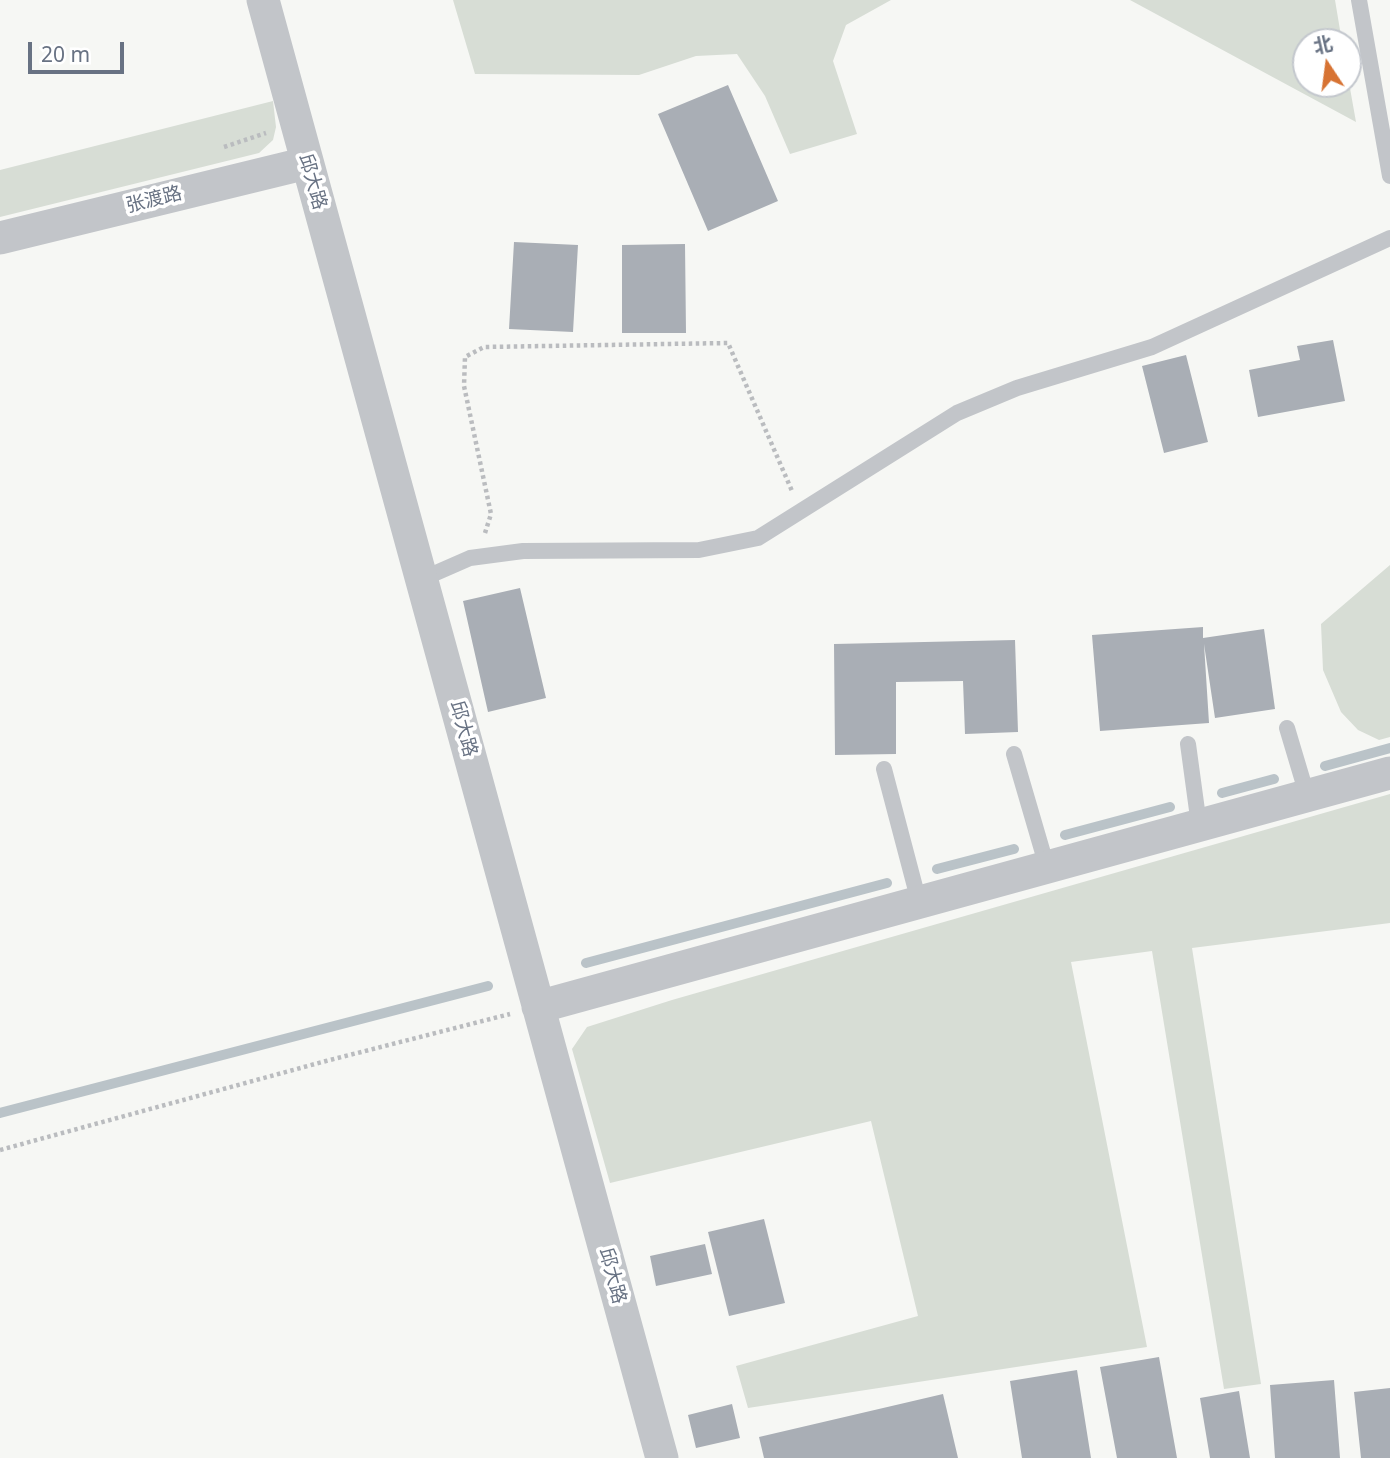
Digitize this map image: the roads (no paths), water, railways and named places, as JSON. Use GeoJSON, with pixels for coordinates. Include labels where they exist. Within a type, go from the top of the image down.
{"type":"FeatureCollection","features":[{"type":"Feature","properties":{"kind":"street","name":"邱大路"},"geometry":{"type":"LineString","coordinates":[[262,0],[662,1458]]}},
{"type":"Feature","properties":{"kind":"street","name":"张渡路"},"geometry":{"type":"LineString","coordinates":[[0,238],[307,163]]}},
{"type":"Feature","properties":{"kind":"street"},"geometry":{"type":"LineString","coordinates":[[538,1007],[1390,772]]}},
{"type":"Feature","properties":{"kind":"lane"},"geometry":{"type":"LineString","coordinates":[[1359,0],[1386,128],[1390,176]]}},
{"type":"Feature","properties":{"kind":"lane"},"geometry":{"type":"LineString","coordinates":[[422,579],[470,558],[523,551],[699,551],[758,538],[957,413],[1017,388],[1152,346],[1390,238]]}},
{"type":"Feature","properties":{"kind":"lane"},"geometry":{"type":"LineString","coordinates":[[1287,728],[1307,795]]}},
{"type":"Feature","properties":{"kind":"lane"},"geometry":{"type":"LineString","coordinates":[[1188,744],[1199,825]]}},
{"type":"Feature","properties":{"kind":"lane"},"geometry":{"type":"LineString","coordinates":[[1014,754],[1047,867]]}},
{"type":"Feature","properties":{"kind":"lane"},"geometry":{"type":"LineString","coordinates":[[884,769],[919,902]]}},
{"type":"Feature","properties":{"kind":"waterway"},"geometry":{"type":"LineString","coordinates":[[1325,766],[1390,748]]}},
{"type":"Feature","properties":{"kind":"waterway"},"geometry":{"type":"LineString","coordinates":[[1222,793],[1274,779]]}},
{"type":"Feature","properties":{"kind":"waterway"},"geometry":{"type":"LineString","coordinates":[[1065,835],[1170,807]]}},
{"type":"Feature","properties":{"kind":"waterway"},"geometry":{"type":"LineString","coordinates":[[937,869],[1014,849]]}},
{"type":"Feature","properties":{"kind":"waterway"},"geometry":{"type":"LineString","coordinates":[[586,963],[887,883]]}},
{"type":"Feature","properties":{"kind":"waterway"},"geometry":{"type":"LineString","coordinates":[[0,1113],[488,986]]}}]}
